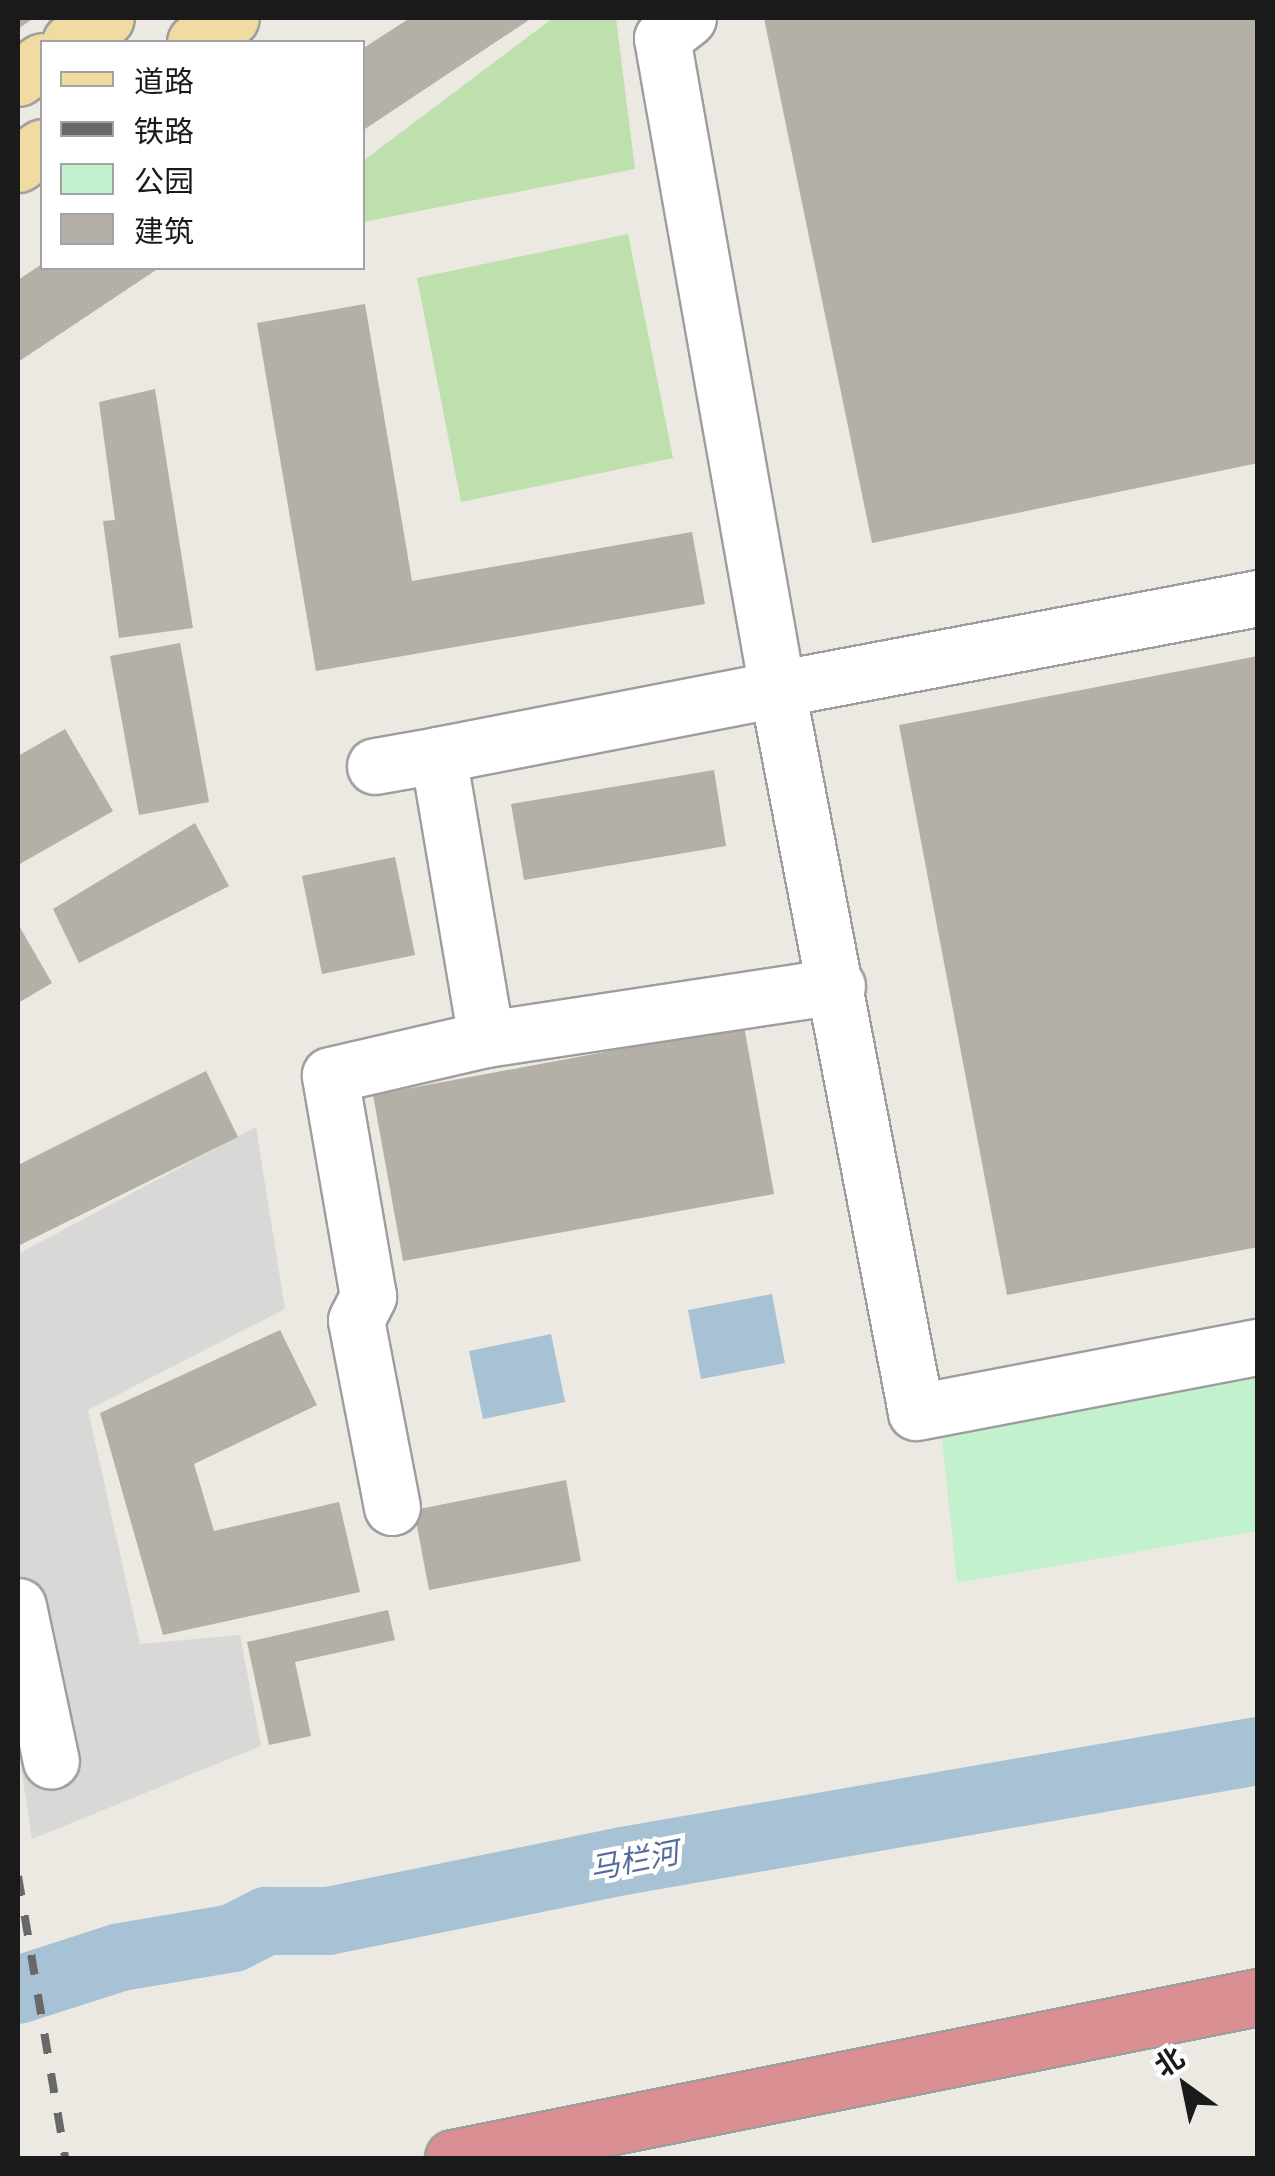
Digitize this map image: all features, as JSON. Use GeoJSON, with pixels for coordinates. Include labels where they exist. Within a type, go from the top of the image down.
{"type":"FeatureCollection","features":[{"type":"Feature","properties":{"kind":"highway"},"geometry":{"type":"LineString","coordinates":[[453,2158],[1258,1998]]}},
{"type":"Feature","properties":{"kind":"highway"},"geometry":{"type":"LineString","coordinates":[[620,2158],[1258,2031]]}},
{"type":"Feature","properties":{"kind":"main road"},"geometry":{"type":"LineString","coordinates":[[73,40],[106,18]]}},
{"type":"Feature","properties":{"kind":"main road"},"geometry":{"type":"LineString","coordinates":[[198,40],[232,18]]}},
{"type":"Feature","properties":{"kind":"main road"},"geometry":{"type":"LineString","coordinates":[[18,78],[40,62]]}},
{"type":"Feature","properties":{"kind":"main road"},"geometry":{"type":"LineString","coordinates":[[18,164],[40,148]]}},
{"type":"Feature","properties":{"kind":"street"},"geometry":{"type":"LineString","coordinates":[[688,18],[662,38],[778,689],[916,1412],[1258,1347]]}},
{"type":"Feature","properties":{"kind":"street"},"geometry":{"type":"LineString","coordinates":[[376,766],[1258,598]]}},
{"type":"Feature","properties":{"kind":"street"},"geometry":{"type":"LineString","coordinates":[[438,756],[486,1039]]}},
{"type":"Feature","properties":{"kind":"street"},"geometry":{"type":"LineString","coordinates":[[392,1506],[356,1320],[368,1296],[330,1075],[486,1039],[837,986]]}},
{"type":"Feature","properties":{"kind":"street"},"geometry":{"type":"LineString","coordinates":[[18,1606],[51,1762]]}},
{"type":"Feature","properties":{"kind":"shaded area"},"geometry":{"type":"Polygon","coordinates":[[[256,1127],[285,1309],[88,1410],[140,1644],[240,1635],[261,1746],[32,1839],[18,1747],[18,1254],[256,1127]]]}},
{"type":"Feature","properties":{"kind":"green space"},"geometry":{"type":"Polygon","coordinates":[[[553,18],[616,18],[635,169],[365,222],[365,159],[553,18]]]}},
{"type":"Feature","properties":{"kind":"green space"},"geometry":{"type":"Polygon","coordinates":[[[628,234],[673,458],[461,502],[417,278],[628,234]]]}},
{"type":"Feature","properties":{"kind":"green space"},"geometry":{"type":"Polygon","coordinates":[[[1257,1359],[1257,1531],[957,1583],[940,1419],[1257,1359]]]}},
{"type":"Feature","properties":{"kind":"water"},"geometry":{"type":"Polygon","coordinates":[[[772,1294],[785,1363],[701,1379],[688,1310],[772,1294]]]}},
{"type":"Feature","properties":{"kind":"water"},"geometry":{"type":"Polygon","coordinates":[[[551,1334],[565,1402],[483,1419],[469,1351],[551,1334]]]}},
{"type":"Feature","properties":{"kind":"building"},"geometry":{"type":"Polygon","coordinates":[[[18,18],[34,18],[18,29],[18,18]]]}},
{"type":"Feature","properties":{"kind":"building"},"geometry":{"type":"Polygon","coordinates":[[[410,18],[532,18],[365,129],[365,47],[410,18]]]}},
{"type":"Feature","properties":{"kind":"building"},"geometry":{"type":"Polygon","coordinates":[[[764,18],[1258,18],[1258,463],[872,543],[764,18]]]}},
{"type":"Feature","properties":{"kind":"building"},"geometry":{"type":"Polygon","coordinates":[[[40,265],[40,270],[156,270],[18,362],[18,280],[40,265]]]}},
{"type":"Feature","properties":{"kind":"building"},"geometry":{"type":"Polygon","coordinates":[[[365,304],[412,581],[692,532],[705,604],[316,671],[257,323],[365,304]]]}},
{"type":"Feature","properties":{"kind":"building"},"geometry":{"type":"Polygon","coordinates":[[[155,389],[193,628],[119,638],[103,521],[115,520],[99,402],[155,389]]]}},
{"type":"Feature","properties":{"kind":"building"},"geometry":{"type":"Polygon","coordinates":[[[180,643],[209,802],[139,815],[110,656],[180,643]]]}},
{"type":"Feature","properties":{"kind":"building"},"geometry":{"type":"Polygon","coordinates":[[[1258,656],[1258,1247],[1007,1295],[899,725],[1258,656]]]}},
{"type":"Feature","properties":{"kind":"building"},"geometry":{"type":"Polygon","coordinates":[[[65,729],[113,811],[18,865],[18,756],[65,729]]]}},
{"type":"Feature","properties":{"kind":"building"},"geometry":{"type":"Polygon","coordinates":[[[714,770],[726,846],[524,880],[511,804],[714,770]]]}},
{"type":"Feature","properties":{"kind":"building"},"geometry":{"type":"Polygon","coordinates":[[[195,823],[229,886],[79,963],[53,909],[195,823]]]}},
{"type":"Feature","properties":{"kind":"building"},"geometry":{"type":"Polygon","coordinates":[[[395,857],[415,955],[322,974],[302,876],[395,857]]]}},
{"type":"Feature","properties":{"kind":"building"},"geometry":{"type":"Polygon","coordinates":[[[18,924],[52,983],[18,1003],[18,924]]]}},
{"type":"Feature","properties":{"kind":"building"},"geometry":{"type":"Polygon","coordinates":[[[744,1026],[774,1194],[403,1261],[373,1095],[744,1026]]]}},
{"type":"Feature","properties":{"kind":"building"},"geometry":{"type":"Polygon","coordinates":[[[206,1071],[238,1137],[18,1246],[18,1165],[206,1071]]]}},
{"type":"Feature","properties":{"kind":"building"},"geometry":{"type":"Polygon","coordinates":[[[280,1330],[317,1405],[194,1464],[214,1531],[339,1502],[360,1592],[163,1635],[100,1413],[280,1330]]]}},
{"type":"Feature","properties":{"kind":"building"},"geometry":{"type":"Polygon","coordinates":[[[566,1480],[581,1561],[429,1590],[414,1510],[566,1480]]]}},
{"type":"Feature","properties":{"kind":"building"},"geometry":{"type":"Polygon","coordinates":[[[388,1610],[395,1640],[295,1662],[311,1736],[269,1745],[247,1642],[388,1610]]]}},
{"type":"Feature","properties":{"kind":"waterway","name":"马栏河"},"geometry":{"type":"LineString","coordinates":[[18,1990],[121,1957],[233,1938],[267,1921],[328,1921],[623,1861],[1258,1751]]}},
{"type":"Feature","properties":{"kind":"railway"},"geometry":{"type":"LineString","coordinates":[[18,1876],[65,2158]]}}]}
